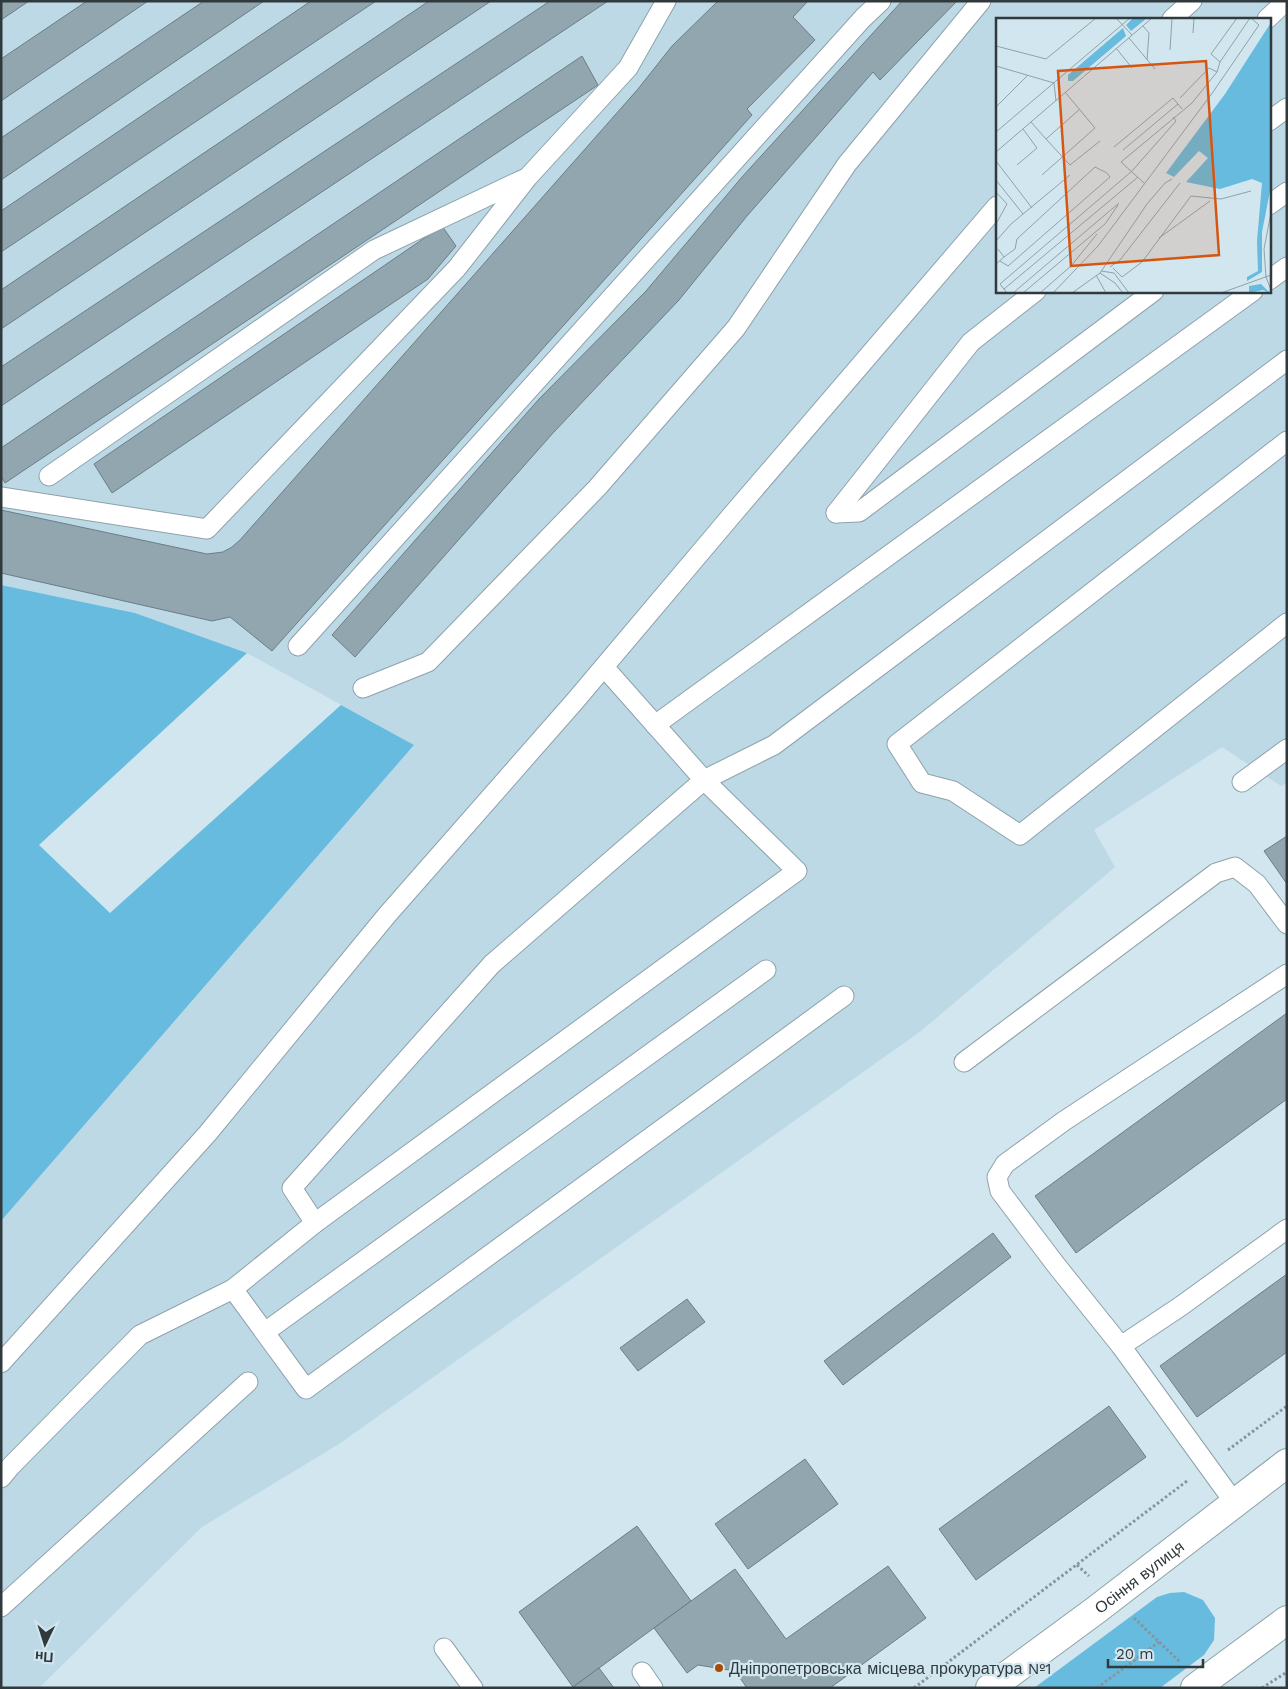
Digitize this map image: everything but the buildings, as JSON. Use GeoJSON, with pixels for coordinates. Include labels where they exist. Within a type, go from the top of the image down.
{"type":"FeatureCollection","features":[{"type":"Feature","properties":{"kind":"street","name":"Осіння вулиця"},"geometry":{"type":"LineString","coordinates":[[990,1688],[1112,1598],[1287,1463]]}},
{"type":"Feature","properties":{"kind":"street"},"geometry":{"type":"LineString","coordinates":[[1199,1685],[1287,1620]]}},
{"type":"Feature","properties":{"kind":"lane"},"geometry":{"type":"LineString","coordinates":[[1,497],[207,530],[457,268],[528,177],[628,68],[666,1]]}},
{"type":"Feature","properties":{"kind":"lane"},"geometry":{"type":"LineString","coordinates":[[298,646],[863,18],[881,1]]}},
{"type":"Feature","properties":{"kind":"lane"},"geometry":{"type":"LineString","coordinates":[[363,688],[428,662],[597,488],[736,328],[847,164],[981,1]]}},
{"type":"Feature","properties":{"kind":"lane"},"geometry":{"type":"LineString","coordinates":[[1173,18],[1192,1]]}},
{"type":"Feature","properties":{"kind":"lane"},"geometry":{"type":"LineString","coordinates":[[1268,18],[1286,1]]}},
{"type":"Feature","properties":{"kind":"lane"},"geometry":{"type":"LineString","coordinates":[[1270,120],[1287,108]]}},
{"type":"Feature","properties":{"kind":"lane"},"geometry":{"type":"LineString","coordinates":[[50,476],[374,250],[528,177]]}},
{"type":"Feature","properties":{"kind":"lane"},"geometry":{"type":"LineString","coordinates":[[1270,204],[1287,192]]}},
{"type":"Feature","properties":{"kind":"lane"},"geometry":{"type":"LineString","coordinates":[[1,1363],[208,1133],[387,915],[604,667],[996,207]]}},
{"type":"Feature","properties":{"kind":"lane"},"geometry":{"type":"LineString","coordinates":[[1270,279],[1287,267]]}},
{"type":"Feature","properties":{"kind":"lane"},"geometry":{"type":"LineString","coordinates":[[1014,292],[971,342],[836,513],[859,512],[1153,292]]}},
{"type":"Feature","properties":{"kind":"lane"},"geometry":{"type":"LineString","coordinates":[[971,342],[1035,292]]}},
{"type":"Feature","properties":{"kind":"lane"},"geometry":{"type":"LineString","coordinates":[[655,725],[1252,292]]}},
{"type":"Feature","properties":{"kind":"lane"},"geometry":{"type":"LineString","coordinates":[[315,1222],[292,1188],[492,964],[704,780],[774,745],[1287,360]]}},
{"type":"Feature","properties":{"kind":"lane"},"geometry":{"type":"LineString","coordinates":[[1287,441],[897,744],[922,783],[953,791],[1020,835],[1287,623]]}},
{"type":"Feature","properties":{"kind":"lane"},"geometry":{"type":"LineString","coordinates":[[1,1478],[140,1335],[233,1289],[315,1222],[797,871],[704,780],[604,667]]}},
{"type":"Feature","properties":{"kind":"lane"},"geometry":{"type":"LineString","coordinates":[[1242,782],[1287,749]]}},
{"type":"Feature","properties":{"kind":"lane"},"geometry":{"type":"LineString","coordinates":[[964,1062],[1216,873],[1235,867],[1257,884],[1287,924]]}},
{"type":"Feature","properties":{"kind":"lane"},"geometry":{"type":"LineString","coordinates":[[265,1332],[766,970]]}},
{"type":"Feature","properties":{"kind":"lane"},"geometry":{"type":"LineString","coordinates":[[1234,1502],[1121,1346],[1000,1191],[997,1177],[1005,1164],[1064,1121],[1287,974]]}},
{"type":"Feature","properties":{"kind":"lane"},"geometry":{"type":"LineString","coordinates":[[233,1289],[306,1389],[844,996]]}},
{"type":"Feature","properties":{"kind":"lane"},"geometry":{"type":"LineString","coordinates":[[1121,1346],[1181,1306],[1287,1229]]}},
{"type":"Feature","properties":{"kind":"lane"},"geometry":{"type":"LineString","coordinates":[[1,1607],[248,1382]]}},
{"type":"Feature","properties":{"kind":"lane"},"geometry":{"type":"LineString","coordinates":[[444,1648],[473,1688]]}},
{"type":"Feature","properties":{"kind":"lane"},"geometry":{"type":"LineString","coordinates":[[642,1672],[653,1688]]}},
{"type":"Feature","properties":{"kind":"path"},"geometry":{"type":"LineString","coordinates":[[914,1688],[1287,1406]]}},
{"type":"Feature","properties":{"kind":"path"},"geometry":{"type":"LineString","coordinates":[[1077,1565],[1159,1642],[1199,1685]]}},
{"type":"Feature","properties":{"kind":"path"},"geometry":{"type":"LineString","coordinates":[[1097,1688],[1159,1642]]}},
{"type":"Feature","properties":{"kind":"path"},"geometry":{"type":"LineString","coordinates":[[1262,1688],[1287,1672]]}},
{"type":"Feature","properties":{"kind":"shaded area"},"geometry":{"type":"Polygon","coordinates":[[[1,1],[1287,1],[1287,783],[1281,786],[1222,747],[1094,830],[1115,867],[921,1031],[339,1444],[202,1527],[39,1688],[1,1688],[1,1221],[414,745],[247,653],[135,613],[1,585],[1,1]]]}},
{"type":"Feature","properties":{"kind":"shaded area"},"geometry":{"type":"Polygon","coordinates":[[[1,585],[135,613],[247,653],[39,845],[110,913],[341,705],[414,745],[1,1221],[1,585]]]}},
{"type":"Feature","properties":{"kind":"shaded area"},"geometry":{"type":"Polygon","coordinates":[[[1184,1592],[1203,1600],[1215,1618],[1214,1640],[1204,1655],[1160,1688],[1034,1688],[1157,1597],[1170,1593],[1184,1592]]]}},
{"type":"Feature","properties":{"kind":"place","name":"Дніпропетровська місцева прокуратура №1"},"geometry":{"type":"Point","coordinates":[719,1668]}}]}
